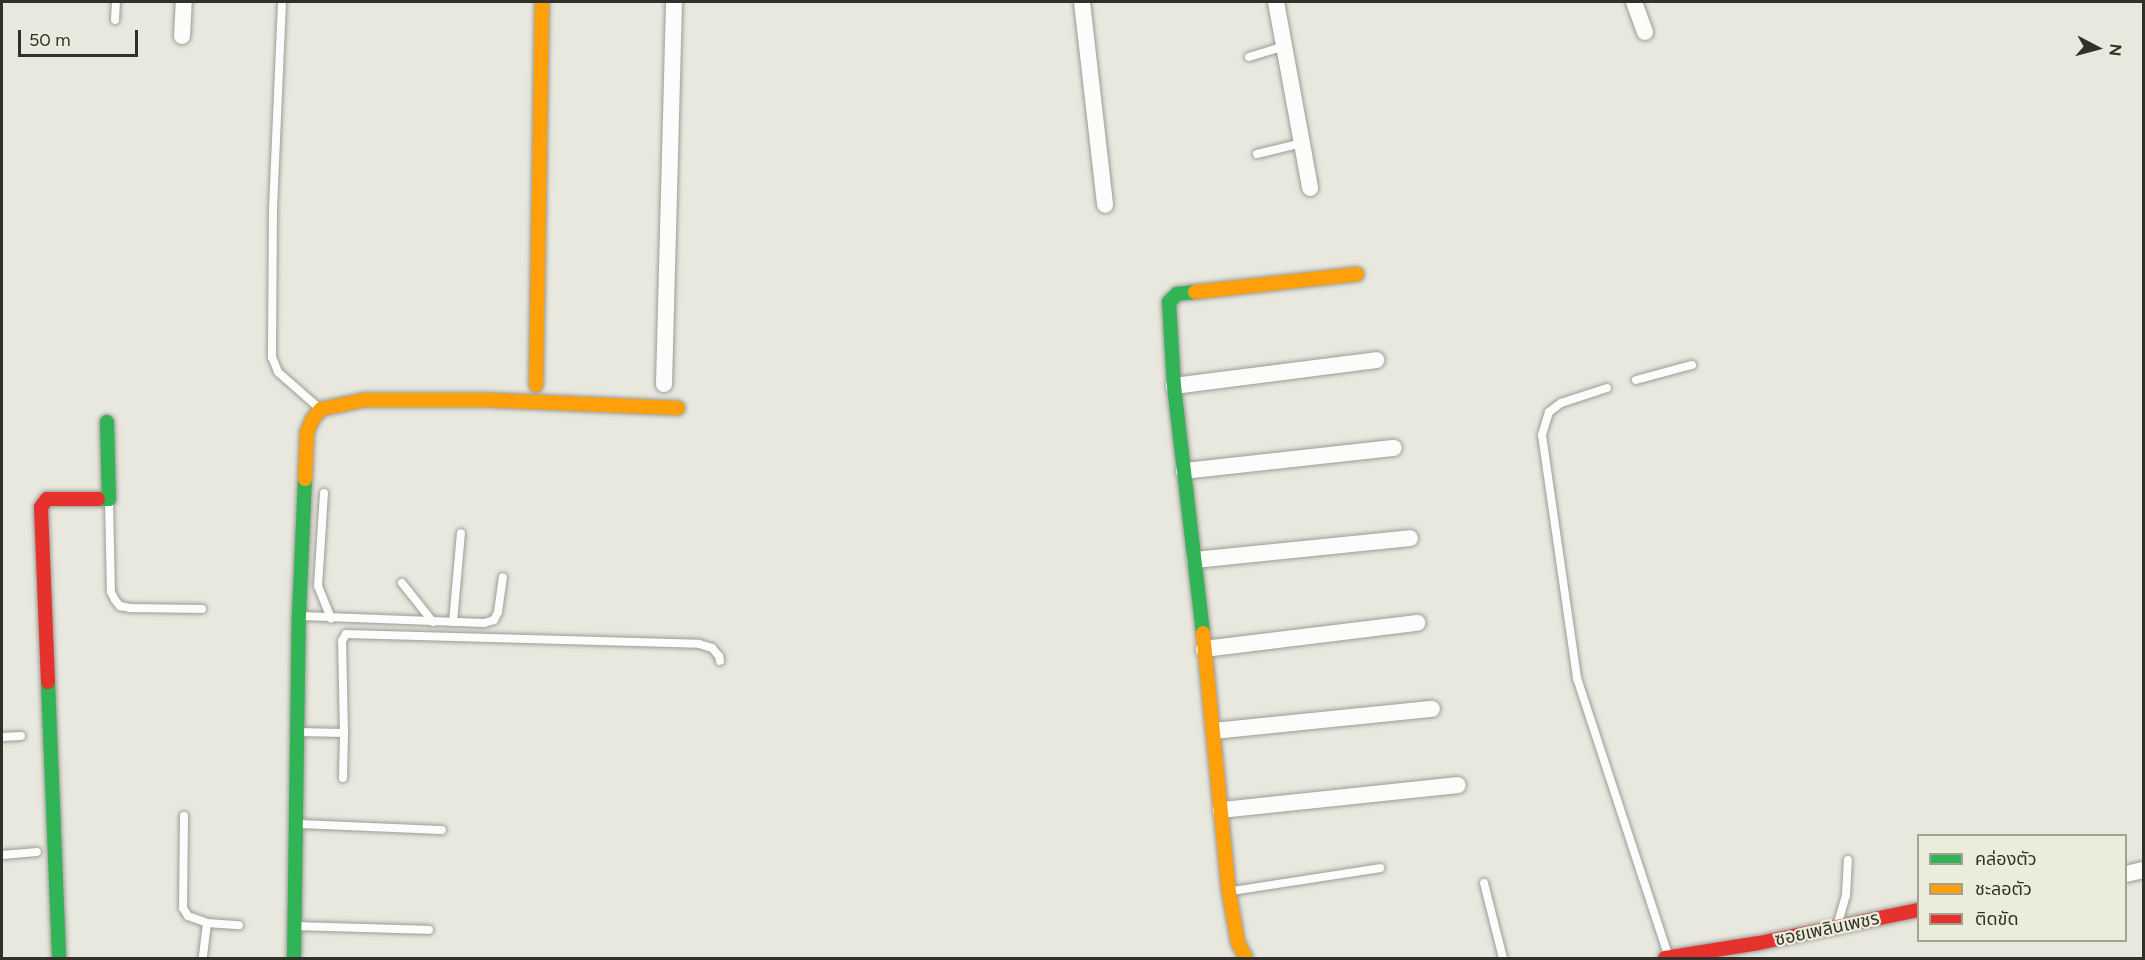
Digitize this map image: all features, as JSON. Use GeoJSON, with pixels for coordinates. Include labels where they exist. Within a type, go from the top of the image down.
{"type":"FeatureCollection","features":[{"type":"Feature","properties":{"kind":"street"},"geometry":{"type":"LineString","coordinates":[[182,36],[184,2]]}},
{"type":"Feature","properties":{"kind":"street"},"geometry":{"type":"LineString","coordinates":[[536,385],[542,2]]}},
{"type":"Feature","properties":{"kind":"street"},"geometry":{"type":"LineString","coordinates":[[664,384],[674,2]]}},
{"type":"Feature","properties":{"kind":"street"},"geometry":{"type":"LineString","coordinates":[[1082,2],[1105,205]]}},
{"type":"Feature","properties":{"kind":"street"},"geometry":{"type":"LineString","coordinates":[[1277,2],[1310,188]]}},
{"type":"Feature","properties":{"kind":"street"},"geometry":{"type":"LineString","coordinates":[[1635,2],[1645,32]]}},
{"type":"Feature","properties":{"kind":"street"},"geometry":{"type":"LineString","coordinates":[[1246,958],[1236,951],[1229,892],[1214,731],[1174,386],[1169,302],[1172,297],[1271,282],[1357,274]]}},
{"type":"Feature","properties":{"kind":"street"},"geometry":{"type":"LineString","coordinates":[[1174,386],[1376,360]]}},
{"type":"Feature","properties":{"kind":"street"},"geometry":{"type":"LineString","coordinates":[[294,958],[299,615],[307,432],[312,420],[321,410],[364,400],[413,399],[678,408]]}},
{"type":"Feature","properties":{"kind":"street"},"geometry":{"type":"LineString","coordinates":[[59,958],[41,507],[47,499],[109,499],[107,422]]}},
{"type":"Feature","properties":{"kind":"street"},"geometry":{"type":"LineString","coordinates":[[1184,471],[1394,448]]}},
{"type":"Feature","properties":{"kind":"street"},"geometry":{"type":"LineString","coordinates":[[1195,560],[1410,538]]}},
{"type":"Feature","properties":{"kind":"street"},"geometry":{"type":"LineString","coordinates":[[1204,649],[1417,623]]}},
{"type":"Feature","properties":{"kind":"street"},"geometry":{"type":"LineString","coordinates":[[1214,731],[1432,708]]}},
{"type":"Feature","properties":{"kind":"street"},"geometry":{"type":"LineString","coordinates":[[1221,810],[1458,784]]}},
{"type":"Feature","properties":{"kind":"street"},"geometry":{"type":"LineString","coordinates":[[2127,874],[2144,870]]}},
{"type":"Feature","properties":{"kind":"street","name":"ซอยเพลินเพชร"},"geometry":{"type":"LineString","coordinates":[[1665,958],[1917,910]]}},
{"type":"Feature","properties":{"kind":"lane"},"geometry":{"type":"LineString","coordinates":[[115,20],[116,2]]}},
{"type":"Feature","properties":{"kind":"lane"},"geometry":{"type":"LineString","coordinates":[[282,2],[273,208],[273,357],[278,372],[321,410]]}},
{"type":"Feature","properties":{"kind":"lane"},"geometry":{"type":"LineString","coordinates":[[1250,57],[1284,46]]}},
{"type":"Feature","properties":{"kind":"lane"},"geometry":{"type":"LineString","coordinates":[[1257,154],[1303,143]]}},
{"type":"Feature","properties":{"kind":"lane"},"geometry":{"type":"LineString","coordinates":[[1636,380],[1692,365]]}},
{"type":"Feature","properties":{"kind":"lane"},"geometry":{"type":"LineString","coordinates":[[1606,388],[1561,403],[1549,412],[1542,435],[1577,678],[1670,958]]}},
{"type":"Feature","properties":{"kind":"lane"},"geometry":{"type":"LineString","coordinates":[[324,494],[318,586],[331,619]]}},
{"type":"Feature","properties":{"kind":"lane"},"geometry":{"type":"LineString","coordinates":[[109,499],[111,592],[120,606],[202,609]]}},
{"type":"Feature","properties":{"kind":"lane"},"geometry":{"type":"LineString","coordinates":[[453,622],[460,533]]}},
{"type":"Feature","properties":{"kind":"lane"},"geometry":{"type":"LineString","coordinates":[[299,615],[331,619],[484,623],[494,620],[498,612],[503,577]]}},
{"type":"Feature","properties":{"kind":"lane"},"geometry":{"type":"LineString","coordinates":[[402,582],[433,622]]}},
{"type":"Feature","properties":{"kind":"lane"},"geometry":{"type":"LineString","coordinates":[[343,778],[342,641],[346,634],[699,644],[712,648],[720,661]]}},
{"type":"Feature","properties":{"kind":"lane"},"geometry":{"type":"LineString","coordinates":[[296,731],[344,733]]}},
{"type":"Feature","properties":{"kind":"lane"},"geometry":{"type":"LineString","coordinates":[[2,737],[21,736]]}},
{"type":"Feature","properties":{"kind":"lane"},"geometry":{"type":"LineString","coordinates":[[184,816],[183,908],[188,916],[207,923],[239,925]]}},
{"type":"Feature","properties":{"kind":"lane"},"geometry":{"type":"LineString","coordinates":[[295,824],[442,830]]}},
{"type":"Feature","properties":{"kind":"lane"},"geometry":{"type":"LineString","coordinates":[[2,855],[38,852]]}},
{"type":"Feature","properties":{"kind":"lane"},"geometry":{"type":"LineString","coordinates":[[1837,927],[1846,895],[1848,860]]}},
{"type":"Feature","properties":{"kind":"lane"},"geometry":{"type":"LineString","coordinates":[[1229,892],[1380,868]]}},
{"type":"Feature","properties":{"kind":"lane"},"geometry":{"type":"LineString","coordinates":[[1484,883],[1503,958]]}},
{"type":"Feature","properties":{"kind":"lane"},"geometry":{"type":"LineString","coordinates":[[203,958],[207,923]]}},
{"type":"Feature","properties":{"kind":"lane"},"geometry":{"type":"LineString","coordinates":[[294,926],[429,930]]}},
{"type":"Feature","properties":{"kind":"traffic: fast"},"geometry":{"type":"LineString","coordinates":[[1195,292],[1177,294],[1169,302],[1174,386],[1203,633]]}},
{"type":"Feature","properties":{"kind":"traffic: fast"},"geometry":{"type":"LineString","coordinates":[[98,499],[109,499],[107,422]]}},
{"type":"Feature","properties":{"kind":"traffic: fast"},"geometry":{"type":"LineString","coordinates":[[294,958],[299,615],[305,479]]}},
{"type":"Feature","properties":{"kind":"traffic: fast"},"geometry":{"type":"LineString","coordinates":[[48,682],[59,958]]}},
{"type":"Feature","properties":{"kind":"traffic: slow"},"geometry":{"type":"LineString","coordinates":[[536,385],[542,2]]}},
{"type":"Feature","properties":{"kind":"traffic: slow"},"geometry":{"type":"LineString","coordinates":[[1195,292],[1357,274]]}},
{"type":"Feature","properties":{"kind":"traffic: slow"},"geometry":{"type":"LineString","coordinates":[[305,479],[307,432],[312,420],[321,409],[364,400],[486,400],[678,408]]}},
{"type":"Feature","properties":{"kind":"traffic: slow"},"geometry":{"type":"LineString","coordinates":[[1203,633],[1229,892],[1238,943],[1246,958]]}},
{"type":"Feature","properties":{"kind":"traffic: jam"},"geometry":{"type":"LineString","coordinates":[[48,682],[41,507],[47,499],[98,499]]}},
{"type":"Feature","properties":{"kind":"traffic: jam"},"geometry":{"type":"LineString","coordinates":[[1665,958],[1759,943],[1917,910]]}}]}
